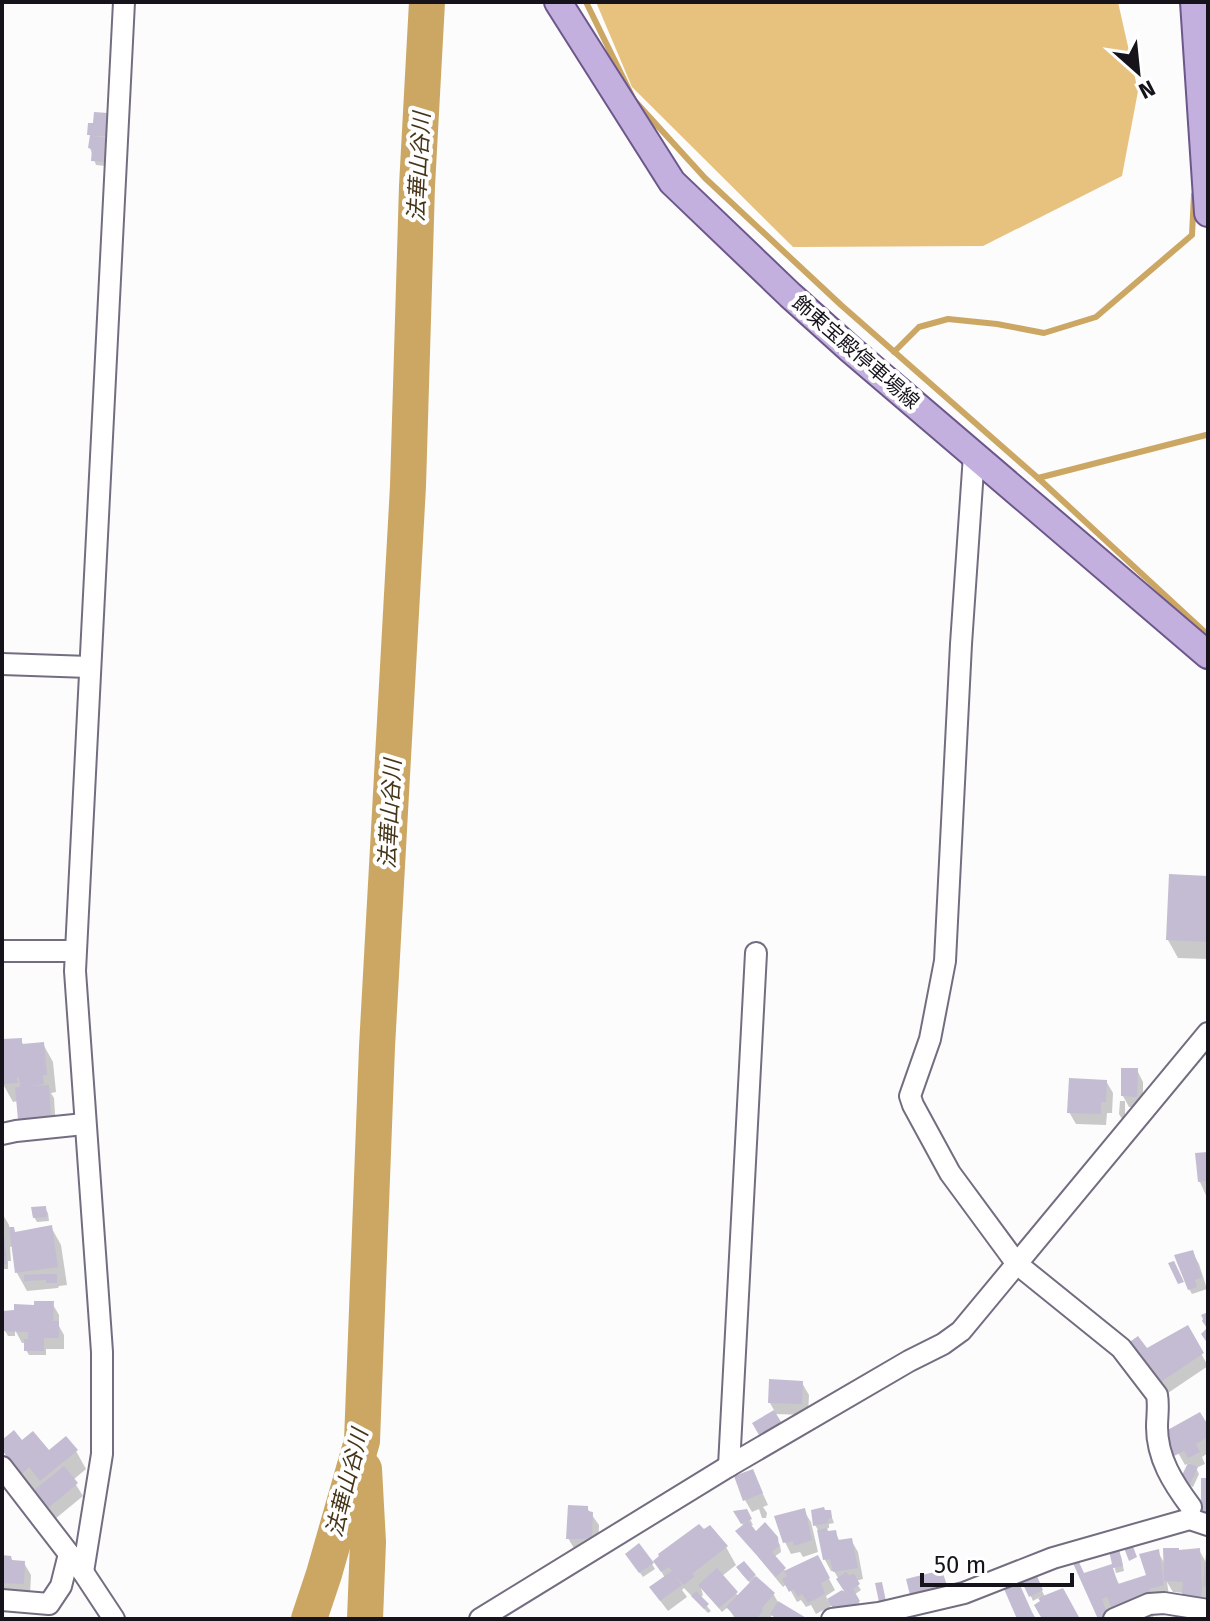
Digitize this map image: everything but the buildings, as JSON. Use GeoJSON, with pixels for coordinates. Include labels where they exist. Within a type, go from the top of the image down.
{"type":"FeatureCollection","features":[{"type":"Feature","properties":{"kind":"main road","name":"飾東宝殿停車場線"},"geometry":{"type":"LineString","coordinates":[[558,2],[672,182],[790,295],[1208,655]]}},
{"type":"Feature","properties":{"kind":"main road"},"geometry":{"type":"LineString","coordinates":[[1194,2],[1208,213]]}},
{"type":"Feature","properties":{"kind":"street"},"geometry":{"type":"LineString","coordinates":[[83,1572],[102,1454],[102,1352],[84,1124],[85,1094],[75,951],[124,2]]}},
{"type":"Feature","properties":{"kind":"street"},"geometry":{"type":"LineString","coordinates":[[974,455],[945,961],[930,1039],[910,1096],[950,1173],[1017,1264],[1121,1348],[1157,1395],[1157,1426],[1162,1459],[1191,1507]]}},
{"type":"Feature","properties":{"kind":"street"},"geometry":{"type":"LineString","coordinates":[[2,664],[89,667]]}},
{"type":"Feature","properties":{"kind":"street"},"geometry":{"type":"LineString","coordinates":[[2,951],[75,951]]}},
{"type":"Feature","properties":{"kind":"street"},"geometry":{"type":"LineString","coordinates":[[729,1466],[756,953]]}},
{"type":"Feature","properties":{"kind":"street"},"geometry":{"type":"LineString","coordinates":[[480,1619],[729,1466],[961,1331],[1208,1033]]}},
{"type":"Feature","properties":{"kind":"street"},"geometry":{"type":"LineString","coordinates":[[2,1134],[84,1124]]}},
{"type":"Feature","properties":{"kind":"street"},"geometry":{"type":"LineString","coordinates":[[2,1467],[83,1572],[114,1619]]}},
{"type":"Feature","properties":{"kind":"street"},"geometry":{"type":"LineString","coordinates":[[832,1619],[879,1613],[964,1593],[1053,1558],[1190,1519],[1208,1525]]}},
{"type":"Feature","properties":{"kind":"street"},"geometry":{"type":"LineString","coordinates":[[2,1600],[49,1604],[61,1586],[69,1554]]}},
{"type":"Feature","properties":{"kind":"street"},"geometry":{"type":"LineString","coordinates":[[1114,1619],[1149,1604],[1164,1603],[1208,1610]]}},
{"type":"Feature","properties":{"kind":"shaded area"},"geometry":{"type":"Polygon","coordinates":[[[596,2],[1118,2],[1138,91],[1122,176],[983,246],[793,247],[632,87],[596,2]]]}},
{"type":"Feature","properties":{"kind":"waterway","name":"法華山谷川"},"geometry":{"type":"LineString","coordinates":[[309,1619],[362,1441],[377,1047],[408,486],[417,186],[427,2]]}},
{"type":"Feature","properties":{"kind":"waterway"},"geometry":{"type":"LineString","coordinates":[[586,2],[634,100],[705,178],[841,305],[1038,478],[1208,635]]}},
{"type":"Feature","properties":{"kind":"waterway"},"geometry":{"type":"LineString","coordinates":[[894,352],[919,327],[948,319],[1044,333],[1096,317],[1192,235],[1194,195]]}},
{"type":"Feature","properties":{"kind":"waterway"},"geometry":{"type":"LineString","coordinates":[[1038,478],[1206,435]]}},
{"type":"Feature","properties":{"kind":"waterway"},"geometry":{"type":"LineString","coordinates":[[364,1469],[368,1542],[365,1619]]}}]}
